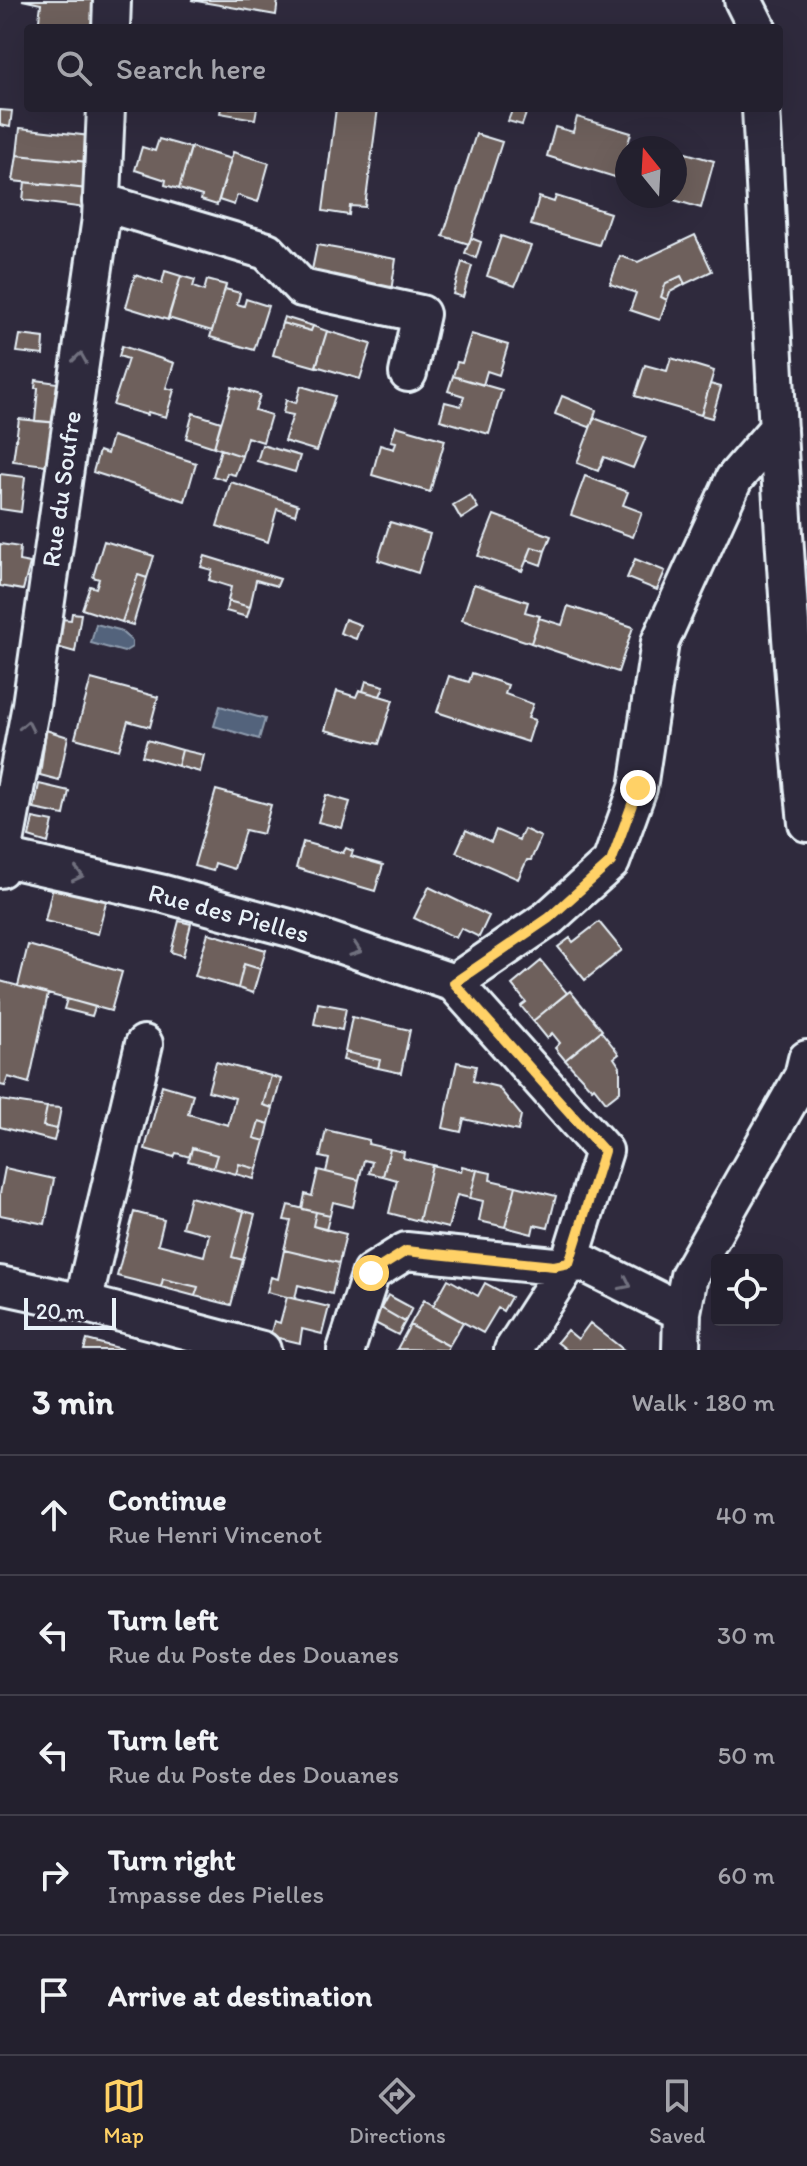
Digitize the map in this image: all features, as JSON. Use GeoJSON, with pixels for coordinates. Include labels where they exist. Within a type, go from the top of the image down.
{"type":"FeatureCollection","features":[{"type":"Feature","properties":{"kind":"street"},"geometry":{"type":"LineString","coordinates":[[111,24],[112,0]]}},
{"type":"Feature","properties":{"kind":"street"},"geometry":{"type":"LineString","coordinates":[[743,0],[755,24]]}},
{"type":"Feature","properties":{"kind":"street","name":"Rue du Soufre"},"geometry":{"type":"LineString","coordinates":[[1,861],[31,705],[101,202],[106,112]]}},
{"type":"Feature","properties":{"kind":"street"},"geometry":{"type":"LineString","coordinates":[[761,112],[796,711],[807,823]]}},
{"type":"Feature","properties":{"kind":"street"},"geometry":{"type":"LineString","coordinates":[[101,202],[267,251],[302,288],[421,314],[408,373]]}},
{"type":"Feature","properties":{"kind":"street"},"geometry":{"type":"LineString","coordinates":[[513,1350],[569,1263],[604,1151],[454,983],[549,918],[611,862],[638,788],[660,642],[734,479],[778,428]]}},
{"type":"Feature","properties":{"kind":"street","name":"Rue des Pielles"},"geometry":{"type":"LineString","coordinates":[[1,861],[164,894],[297,930],[454,983]]}},
{"type":"Feature","properties":{"kind":"street"},"geometry":{"type":"LineString","coordinates":[[83,1303],[144,1044]]}},
{"type":"Feature","properties":{"kind":"street"},"geometry":{"type":"LineString","coordinates":[[681,1350],[682,1312],[689,1276],[803,1076],[807,1059]]}},
{"type":"Feature","properties":{"kind":"street"},"geometry":{"type":"LineString","coordinates":[[346,1350],[371,1273],[406,1251],[554,1266],[584,1263],[682,1312]]}},
{"type":"Feature","properties":{"kind":"street"},"geometry":{"type":"LineString","coordinates":[[0,1285],[83,1303],[262,1350]]}},
{"type":"Feature","properties":{"kind":"water"},"geometry":{"type":"Polygon","coordinates":[[[96,624],[119,630],[132,641],[132,647],[124,652],[91,643],[96,624]]]}},
{"type":"Feature","properties":{"kind":"water"},"geometry":{"type":"Polygon","coordinates":[[[220,706],[265,719],[259,739],[214,726],[220,706]]]}},
{"type":"Feature","properties":{"kind":"building"},"geometry":{"type":"Polygon","coordinates":[[[22,0],[97,0],[96,24],[38,24],[41,4],[22,0]]]}},
{"type":"Feature","properties":{"kind":"building"},"geometry":{"type":"Polygon","coordinates":[[[191,0],[278,0],[276,15],[191,0]]]}},
{"type":"Feature","properties":{"kind":"building"},"geometry":{"type":"Polygon","coordinates":[[[0,110],[12,111],[10,127],[0,125],[0,110]]]}},
{"type":"Feature","properties":{"kind":"building"},"geometry":{"type":"Polygon","coordinates":[[[220,112],[256,112],[255,119],[220,112]]]}},
{"type":"Feature","properties":{"kind":"building"},"geometry":{"type":"Polygon","coordinates":[[[335,112],[377,112],[365,207],[350,206],[349,215],[323,211],[335,112]]]}},
{"type":"Feature","properties":{"kind":"building"},"geometry":{"type":"Polygon","coordinates":[[[511,112],[527,112],[522,125],[508,121],[511,112]]]}},
{"type":"Feature","properties":{"kind":"building"},"geometry":{"type":"Polygon","coordinates":[[[577,117],[631,133],[630,136],[615,136],[615,177],[547,156],[555,127],[573,132],[577,117]]]}},
{"type":"Feature","properties":{"kind":"building"},"geometry":{"type":"Polygon","coordinates":[[[20,128],[90,136],[88,162],[17,155],[20,128]]]}},
{"type":"Feature","properties":{"kind":"building"},"geometry":{"type":"Polygon","coordinates":[[[476,134],[502,142],[469,244],[443,236],[476,134]]]}},
{"type":"Feature","properties":{"kind":"building"},"geometry":{"type":"Polygon","coordinates":[[[159,139],[191,148],[179,189],[165,185],[166,180],[135,170],[142,147],[155,151],[159,139]]]}},
{"type":"Feature","properties":{"kind":"building"},"geometry":{"type":"Polygon","coordinates":[[[191,147],[231,159],[217,205],[201,200],[202,196],[179,189],[191,147]]]}},
{"type":"Feature","properties":{"kind":"building"},"geometry":{"type":"Polygon","coordinates":[[[233,152],[269,163],[258,202],[237,195],[234,205],[219,200],[233,152]]]}},
{"type":"Feature","properties":{"kind":"building"},"geometry":{"type":"Polygon","coordinates":[[[687,153],[714,161],[701,208],[687,204],[687,153]]]}},
{"type":"Feature","properties":{"kind":"building"},"geometry":{"type":"Polygon","coordinates":[[[17,155],[88,162],[87,189],[13,181],[17,155]]]}},
{"type":"Feature","properties":{"kind":"building"},"geometry":{"type":"Polygon","coordinates":[[[25,182],[87,189],[85,208],[23,200],[25,182]]]}},
{"type":"Feature","properties":{"kind":"building"},"geometry":{"type":"Polygon","coordinates":[[[556,196],[610,213],[599,245],[531,225],[539,197],[554,202],[556,196]]]}},
{"type":"Feature","properties":{"kind":"building"},"geometry":{"type":"Polygon","coordinates":[[[695,235],[712,271],[685,284],[681,276],[666,283],[661,297],[667,300],[660,320],[630,310],[636,293],[610,284],[620,256],[638,262],[695,235]]]}},
{"type":"Feature","properties":{"kind":"building"},"geometry":{"type":"Polygon","coordinates":[[[501,236],[531,246],[515,286],[487,276],[501,236]]]}},
{"type":"Feature","properties":{"kind":"building"},"geometry":{"type":"Polygon","coordinates":[[[471,238],[481,242],[476,258],[465,253],[471,238]]]}},
{"type":"Feature","properties":{"kind":"building"},"geometry":{"type":"Polygon","coordinates":[[[317,245],[396,259],[391,291],[311,275],[317,245]]]}},
{"type":"Feature","properties":{"kind":"building"},"geometry":{"type":"Polygon","coordinates":[[[462,262],[472,266],[463,297],[453,294],[462,262]]]}},
{"type":"Feature","properties":{"kind":"building"},"geometry":{"type":"Polygon","coordinates":[[[165,271],[181,276],[168,320],[126,307],[135,275],[162,283],[165,271]]]}},
{"type":"Feature","properties":{"kind":"building"},"geometry":{"type":"Polygon","coordinates":[[[181,276],[195,280],[193,287],[204,291],[207,280],[226,285],[212,331],[168,318],[181,276]]]}},
{"type":"Feature","properties":{"kind":"building"},"geometry":{"type":"Polygon","coordinates":[[[681,276],[685,284],[670,292],[667,300],[661,297],[666,283],[681,276]]]}},
{"type":"Feature","properties":{"kind":"building"},"geometry":{"type":"Polygon","coordinates":[[[225,289],[240,293],[237,304],[244,306],[246,299],[268,306],[254,350],[210,337],[225,289]]]}},
{"type":"Feature","properties":{"kind":"building"},"geometry":{"type":"Polygon","coordinates":[[[284,317],[313,326],[311,331],[282,323],[284,317]]]}},
{"type":"Feature","properties":{"kind":"building"},"geometry":{"type":"Polygon","coordinates":[[[282,323],[311,331],[313,326],[327,331],[316,367],[273,355],[282,323]]]}},
{"type":"Feature","properties":{"kind":"building"},"geometry":{"type":"Polygon","coordinates":[[[327,331],[371,344],[360,379],[316,366],[327,331]]]}},
{"type":"Feature","properties":{"kind":"building"},"geometry":{"type":"Polygon","coordinates":[[[471,334],[508,345],[499,375],[487,371],[483,385],[453,376],[457,362],[462,363],[471,334]]]}},
{"type":"Feature","properties":{"kind":"building"},"geometry":{"type":"Polygon","coordinates":[[[20,335],[44,338],[43,355],[17,352],[20,335]]]}},
{"type":"Feature","properties":{"kind":"building"},"geometry":{"type":"Polygon","coordinates":[[[122,346],[174,363],[166,388],[174,390],[166,417],[113,405],[128,359],[119,356],[122,346]]]}},
{"type":"Feature","properties":{"kind":"building"},"geometry":{"type":"Polygon","coordinates":[[[671,358],[714,371],[701,415],[635,396],[645,365],[667,371],[671,358]]]}},
{"type":"Feature","properties":{"kind":"building"},"geometry":{"type":"Polygon","coordinates":[[[453,376],[502,390],[489,434],[440,420],[445,402],[461,406],[464,396],[448,391],[453,376]]]}},
{"type":"Feature","properties":{"kind":"building"},"geometry":{"type":"Polygon","coordinates":[[[36,380],[65,384],[59,423],[35,421],[36,380]]]}},
{"type":"Feature","properties":{"kind":"building"},"geometry":{"type":"Polygon","coordinates":[[[710,384],[721,387],[712,418],[701,415],[710,384]]]}},
{"type":"Feature","properties":{"kind":"building"},"geometry":{"type":"Polygon","coordinates":[[[301,386],[335,396],[317,451],[284,441],[293,415],[283,413],[286,400],[296,403],[301,386]]]}},
{"type":"Feature","properties":{"kind":"building"},"geometry":{"type":"Polygon","coordinates":[[[232,387],[260,395],[255,410],[271,415],[263,442],[247,437],[242,456],[214,447],[232,387]]]}},
{"type":"Feature","properties":{"kind":"building"},"geometry":{"type":"Polygon","coordinates":[[[562,396],[596,410],[591,426],[555,414],[562,396]]]}},
{"type":"Feature","properties":{"kind":"building"},"geometry":{"type":"Polygon","coordinates":[[[193,413],[221,422],[214,447],[186,438],[193,413]]]}},
{"type":"Feature","properties":{"kind":"building"},"geometry":{"type":"Polygon","coordinates":[[[594,418],[646,437],[633,468],[604,457],[598,471],[577,463],[594,418]]]}},
{"type":"Feature","properties":{"kind":"building"},"geometry":{"type":"Polygon","coordinates":[[[19,419],[59,423],[53,466],[13,461],[19,419]]]}},
{"type":"Feature","properties":{"kind":"building"},"geometry":{"type":"Polygon","coordinates":[[[396,426],[445,440],[430,492],[372,475],[380,445],[394,449],[396,442],[391,441],[396,426]]]}},
{"type":"Feature","properties":{"kind":"building"},"geometry":{"type":"Polygon","coordinates":[[[112,436],[196,463],[185,501],[93,472],[99,451],[107,454],[112,436]]]}},
{"type":"Feature","properties":{"kind":"building"},"geometry":{"type":"Polygon","coordinates":[[[262,445],[300,456],[295,472],[257,461],[262,445]]]}},
{"type":"Feature","properties":{"kind":"building"},"geometry":{"type":"Polygon","coordinates":[[[221,449],[242,456],[235,475],[227,473],[225,480],[213,476],[221,449]]]}},
{"type":"Feature","properties":{"kind":"building"},"geometry":{"type":"Polygon","coordinates":[[[0,474],[25,477],[21,512],[0,509],[0,474]]]}},
{"type":"Feature","properties":{"kind":"building"},"geometry":{"type":"Polygon","coordinates":[[[585,476],[628,492],[623,505],[642,512],[633,537],[571,515],[585,476]]]}},
{"type":"Feature","properties":{"kind":"building"},"geometry":{"type":"Polygon","coordinates":[[[231,482],[298,505],[295,515],[277,509],[268,542],[217,526],[231,482]]]}},
{"type":"Feature","properties":{"kind":"building"},"geometry":{"type":"Polygon","coordinates":[[[470,495],[478,508],[461,519],[453,505],[470,495]]]}},
{"type":"Feature","properties":{"kind":"building"},"geometry":{"type":"Polygon","coordinates":[[[494,515],[551,536],[545,551],[532,547],[522,571],[478,556],[494,515]]]}},
{"type":"Feature","properties":{"kind":"building"},"geometry":{"type":"Polygon","coordinates":[[[390,522],[430,534],[418,573],[378,560],[390,522]]]}},
{"type":"Feature","properties":{"kind":"building"},"geometry":{"type":"Polygon","coordinates":[[[104,541],[154,556],[147,578],[138,575],[122,622],[82,609],[90,586],[96,588],[99,579],[93,577],[104,541]]]}},
{"type":"Feature","properties":{"kind":"building"},"geometry":{"type":"Polygon","coordinates":[[[0,544],[20,547],[19,561],[30,563],[23,590],[0,586],[0,544]]]}},
{"type":"Feature","properties":{"kind":"building"},"geometry":{"type":"Polygon","coordinates":[[[532,547],[545,551],[541,565],[527,560],[532,547]]]}},
{"type":"Feature","properties":{"kind":"building"},"geometry":{"type":"Polygon","coordinates":[[[205,556],[280,579],[277,586],[256,580],[250,607],[228,601],[231,587],[209,580],[212,570],[201,567],[205,556]]]}},
{"type":"Feature","properties":{"kind":"building"},"geometry":{"type":"Polygon","coordinates":[[[635,559],[665,571],[657,590],[627,578],[635,559]]]}},
{"type":"Feature","properties":{"kind":"building"},"geometry":{"type":"Polygon","coordinates":[[[138,575],[147,578],[133,625],[122,622],[138,575]]]}},
{"type":"Feature","properties":{"kind":"building"},"geometry":{"type":"Polygon","coordinates":[[[474,584],[528,602],[525,612],[540,616],[531,643],[462,620],[474,584]]]}},
{"type":"Feature","properties":{"kind":"building"},"geometry":{"type":"Polygon","coordinates":[[[228,601],[250,607],[247,617],[226,611],[228,601]]]}},
{"type":"Feature","properties":{"kind":"building"},"geometry":{"type":"Polygon","coordinates":[[[568,606],[633,627],[618,672],[531,643],[539,618],[562,625],[568,606]]]}},
{"type":"Feature","properties":{"kind":"building"},"geometry":{"type":"Polygon","coordinates":[[[72,613],[81,614],[75,652],[57,647],[61,619],[71,620],[72,613]]]}},
{"type":"Feature","properties":{"kind":"building"},"geometry":{"type":"Polygon","coordinates":[[[345,619],[361,625],[356,639],[340,633],[345,619]]]}},
{"type":"Feature","properties":{"kind":"building"},"geometry":{"type":"Polygon","coordinates":[[[472,673],[508,685],[505,694],[533,704],[528,718],[535,720],[528,742],[437,712],[449,676],[469,682],[472,673]]]}},
{"type":"Feature","properties":{"kind":"building"},"geometry":{"type":"Polygon","coordinates":[[[91,679],[158,697],[150,727],[128,721],[119,750],[75,738],[91,679]]]}},
{"type":"Feature","properties":{"kind":"building"},"geometry":{"type":"Polygon","coordinates":[[[366,681],[384,686],[380,696],[363,691],[366,681]]]}},
{"type":"Feature","properties":{"kind":"building"},"geometry":{"type":"Polygon","coordinates":[[[359,690],[393,700],[379,744],[325,730],[337,691],[356,697],[359,690]]]}},
{"type":"Feature","properties":{"kind":"building"},"geometry":{"type":"Polygon","coordinates":[[[46,730],[68,737],[59,780],[40,775],[46,730]]]}},
{"type":"Feature","properties":{"kind":"building"},"geometry":{"type":"Polygon","coordinates":[[[147,740],[182,750],[178,766],[142,756],[147,740]]]}},
{"type":"Feature","properties":{"kind":"building"},"geometry":{"type":"Polygon","coordinates":[[[182,750],[204,755],[200,772],[178,766],[182,750]]]}},
{"type":"Feature","properties":{"kind":"building"},"geometry":{"type":"Polygon","coordinates":[[[39,784],[69,791],[64,815],[34,809],[39,784]]]}},
{"type":"Feature","properties":{"kind":"building"},"geometry":{"type":"Polygon","coordinates":[[[216,790],[271,805],[263,834],[245,830],[234,869],[215,863],[213,871],[194,866],[216,790]]]}},
{"type":"Feature","properties":{"kind":"building"},"geometry":{"type":"Polygon","coordinates":[[[326,795],[350,802],[342,828],[318,822],[326,795]]]}},
{"type":"Feature","properties":{"kind":"building"},"geometry":{"type":"Polygon","coordinates":[[[33,818],[53,822],[48,843],[29,837],[33,818]]]}},
{"type":"Feature","properties":{"kind":"building"},"geometry":{"type":"Polygon","coordinates":[[[524,829],[541,837],[518,879],[456,852],[466,830],[491,842],[496,830],[519,840],[524,829]]]}},
{"type":"Feature","properties":{"kind":"building"},"geometry":{"type":"Polygon","coordinates":[[[303,842],[343,853],[346,848],[353,851],[351,856],[383,865],[375,891],[296,868],[303,842]]]}},
{"type":"Feature","properties":{"kind":"building"},"geometry":{"type":"Polygon","coordinates":[[[55,877],[109,890],[98,934],[45,921],[55,877]]]}},
{"type":"Feature","properties":{"kind":"building"},"geometry":{"type":"Polygon","coordinates":[[[429,887],[489,916],[479,937],[461,928],[456,938],[414,918],[429,887]]]}},
{"type":"Feature","properties":{"kind":"building"},"geometry":{"type":"Polygon","coordinates":[[[179,921],[191,924],[183,956],[171,952],[179,921]]]}},
{"type":"Feature","properties":{"kind":"building"},"geometry":{"type":"Polygon","coordinates":[[[599,922],[622,950],[585,980],[558,947],[570,938],[573,942],[599,922]]]}},
{"type":"Feature","properties":{"kind":"building"},"geometry":{"type":"Polygon","coordinates":[[[208,933],[266,950],[260,969],[244,964],[238,988],[195,976],[208,933]]]}},
{"type":"Feature","properties":{"kind":"building"},"geometry":{"type":"Polygon","coordinates":[[[28,945],[122,972],[111,1011],[18,986],[28,945]]]}},
{"type":"Feature","properties":{"kind":"building"},"geometry":{"type":"Polygon","coordinates":[[[541,961],[567,993],[533,1021],[521,1006],[526,1002],[512,985],[541,961]]]}},
{"type":"Feature","properties":{"kind":"building"},"geometry":{"type":"Polygon","coordinates":[[[244,964],[260,969],[253,993],[238,988],[244,964]]]}},
{"type":"Feature","properties":{"kind":"building"},"geometry":{"type":"Polygon","coordinates":[[[0,981],[48,994],[29,1083],[8,1077],[5,1086],[0,1085],[0,981]]]}},
{"type":"Feature","properties":{"kind":"building"},"geometry":{"type":"Polygon","coordinates":[[[570,991],[602,1030],[565,1060],[555,1048],[560,1043],[552,1033],[547,1038],[533,1021],[570,991]]]}},
{"type":"Feature","properties":{"kind":"building"},"geometry":{"type":"Polygon","coordinates":[[[67,999],[95,1007],[92,1016],[64,1009],[67,999]]]}},
{"type":"Feature","properties":{"kind":"building"},"geometry":{"type":"Polygon","coordinates":[[[318,1003],[346,1008],[342,1030],[314,1024],[318,1003]]]}},
{"type":"Feature","properties":{"kind":"building"},"geometry":{"type":"Polygon","coordinates":[[[352,1017],[410,1030],[401,1073],[378,1068],[380,1060],[345,1052],[352,1017]]]}},
{"type":"Feature","properties":{"kind":"building"},"geometry":{"type":"Polygon","coordinates":[[[601,1031],[619,1054],[614,1058],[620,1067],[620,1091],[606,1102],[565,1060],[601,1031]]]}},
{"type":"Feature","properties":{"kind":"building"},"geometry":{"type":"Polygon","coordinates":[[[345,1052],[380,1060],[378,1068],[343,1060],[345,1052]]]}},
{"type":"Feature","properties":{"kind":"building"},"geometry":{"type":"Polygon","coordinates":[[[216,1062],[271,1076],[263,1105],[273,1108],[269,1124],[259,1121],[254,1138],[265,1141],[257,1169],[239,1164],[236,1174],[213,1168],[217,1155],[192,1148],[190,1157],[176,1153],[174,1157],[145,1149],[162,1085],[193,1094],[188,1114],[228,1125],[235,1098],[208,1091],[216,1062]]]}},
{"type":"Feature","properties":{"kind":"building"},"geometry":{"type":"Polygon","coordinates":[[[457,1062],[476,1066],[473,1081],[498,1087],[521,1115],[518,1131],[464,1119],[461,1132],[443,1128],[457,1062]]]}},
{"type":"Feature","properties":{"kind":"building"},"geometry":{"type":"Polygon","coordinates":[[[271,1076],[281,1079],[273,1108],[263,1105],[271,1076]]]}},
{"type":"Feature","properties":{"kind":"building"},"geometry":{"type":"Polygon","coordinates":[[[0,1100],[47,1107],[43,1126],[57,1129],[54,1141],[0,1127],[0,1100]]]}},
{"type":"Feature","properties":{"kind":"building"},"geometry":{"type":"Polygon","coordinates":[[[47,1107],[61,1108],[57,1129],[43,1126],[47,1107]]]}},
{"type":"Feature","properties":{"kind":"building"},"geometry":{"type":"Polygon","coordinates":[[[259,1121],[269,1124],[265,1141],[254,1138],[259,1121]]]}},
{"type":"Feature","properties":{"kind":"building"},"geometry":{"type":"Polygon","coordinates":[[[326,1130],[369,1140],[368,1144],[390,1149],[383,1176],[369,1173],[372,1162],[364,1160],[359,1180],[326,1172],[329,1159],[320,1157],[326,1130]]]}},
{"type":"Feature","properties":{"kind":"building"},"geometry":{"type":"Polygon","coordinates":[[[192,1148],[217,1155],[213,1168],[188,1161],[192,1148]]]}},
{"type":"Feature","properties":{"kind":"building"},"geometry":{"type":"Polygon","coordinates":[[[390,1149],[404,1152],[403,1158],[432,1165],[419,1221],[389,1213],[397,1180],[383,1176],[390,1149]]]}},
{"type":"Feature","properties":{"kind":"building"},"geometry":{"type":"Polygon","coordinates":[[[239,1164],[257,1169],[254,1179],[236,1174],[239,1164]]]}},
{"type":"Feature","properties":{"kind":"building"},"geometry":{"type":"Polygon","coordinates":[[[432,1165],[461,1172],[462,1166],[477,1170],[470,1198],[457,1195],[448,1228],[419,1221],[432,1165]]]}},
{"type":"Feature","properties":{"kind":"building"},"geometry":{"type":"Polygon","coordinates":[[[5,1168],[54,1179],[45,1224],[0,1215],[5,1168]]]}},
{"type":"Feature","properties":{"kind":"building"},"geometry":{"type":"Polygon","coordinates":[[[318,1170],[359,1180],[353,1207],[333,1202],[330,1215],[302,1209],[305,1194],[312,1196],[318,1170]]]}},
{"type":"Feature","properties":{"kind":"building"},"geometry":{"type":"Polygon","coordinates":[[[477,1170],[491,1173],[490,1180],[516,1186],[505,1227],[479,1221],[483,1201],[470,1198],[477,1170]]]}},
{"type":"Feature","properties":{"kind":"building"},"geometry":{"type":"Polygon","coordinates":[[[516,1186],[556,1196],[548,1228],[534,1225],[532,1234],[505,1227],[516,1186]]]}},
{"type":"Feature","properties":{"kind":"building"},"geometry":{"type":"Polygon","coordinates":[[[190,1197],[244,1211],[232,1257],[243,1260],[231,1305],[195,1296],[198,1287],[163,1279],[161,1287],[117,1276],[134,1212],[164,1220],[158,1244],[204,1256],[209,1234],[182,1227],[190,1197]]]}},
{"type":"Feature","properties":{"kind":"building"},"geometry":{"type":"Polygon","coordinates":[[[288,1205],[316,1212],[313,1226],[346,1234],[339,1263],[284,1250],[291,1221],[284,1220],[288,1205]]]}},
{"type":"Feature","properties":{"kind":"building"},"geometry":{"type":"Polygon","coordinates":[[[244,1211],[255,1214],[243,1260],[232,1257],[244,1211]]]}},
{"type":"Feature","properties":{"kind":"building"},"geometry":{"type":"Polygon","coordinates":[[[316,1212],[330,1215],[326,1230],[313,1226],[316,1212]]]}},
{"type":"Feature","properties":{"kind":"building"},"geometry":{"type":"Polygon","coordinates":[[[284,1250],[339,1263],[332,1294],[298,1285],[295,1299],[267,1292],[271,1277],[278,1279],[284,1250]]]}},
{"type":"Feature","properties":{"kind":"building"},"geometry":{"type":"Polygon","coordinates":[[[163,1279],[198,1287],[195,1296],[161,1287],[163,1279]]]}},
{"type":"Feature","properties":{"kind":"building"},"geometry":{"type":"Polygon","coordinates":[[[448,1279],[478,1296],[485,1283],[511,1297],[503,1311],[498,1308],[483,1333],[433,1306],[448,1279]]]}},
{"type":"Feature","properties":{"kind":"building"},"geometry":{"type":"Polygon","coordinates":[[[388,1295],[412,1308],[405,1322],[381,1308],[388,1295]]]}},
{"type":"Feature","properties":{"kind":"building"},"geometry":{"type":"Polygon","coordinates":[[[287,1297],[329,1307],[322,1334],[302,1329],[300,1343],[270,1336],[274,1321],[280,1323],[287,1297]]]}},
{"type":"Feature","properties":{"kind":"building"},"geometry":{"type":"Polygon","coordinates":[[[424,1300],[463,1322],[449,1346],[410,1325],[424,1300]]]}},
{"type":"Feature","properties":{"kind":"building"},"geometry":{"type":"Polygon","coordinates":[[[381,1308],[405,1322],[398,1335],[373,1322],[381,1308]]]}},
{"type":"Feature","properties":{"kind":"building"},"geometry":{"type":"Polygon","coordinates":[[[590,1323],[624,1350],[567,1350],[557,1342],[567,1330],[578,1339],[590,1323]]]}},
{"type":"Feature","properties":{"kind":"building"},"geometry":{"type":"Polygon","coordinates":[[[410,1325],[449,1346],[447,1350],[397,1349],[410,1325]]]}},
{"type":"Feature","properties":{"kind":"building"},"geometry":{"type":"Polygon","coordinates":[[[87,1340],[126,1350],[84,1350],[87,1340]]]}},
{"type":"Feature","properties":{"kind":"route"},"geometry":{"type":"LineString","coordinates":[[371,1273],[406,1251],[554,1266],[569,1263],[604,1151],[454,983],[549,918],[611,862],[638,788]]}}]}
